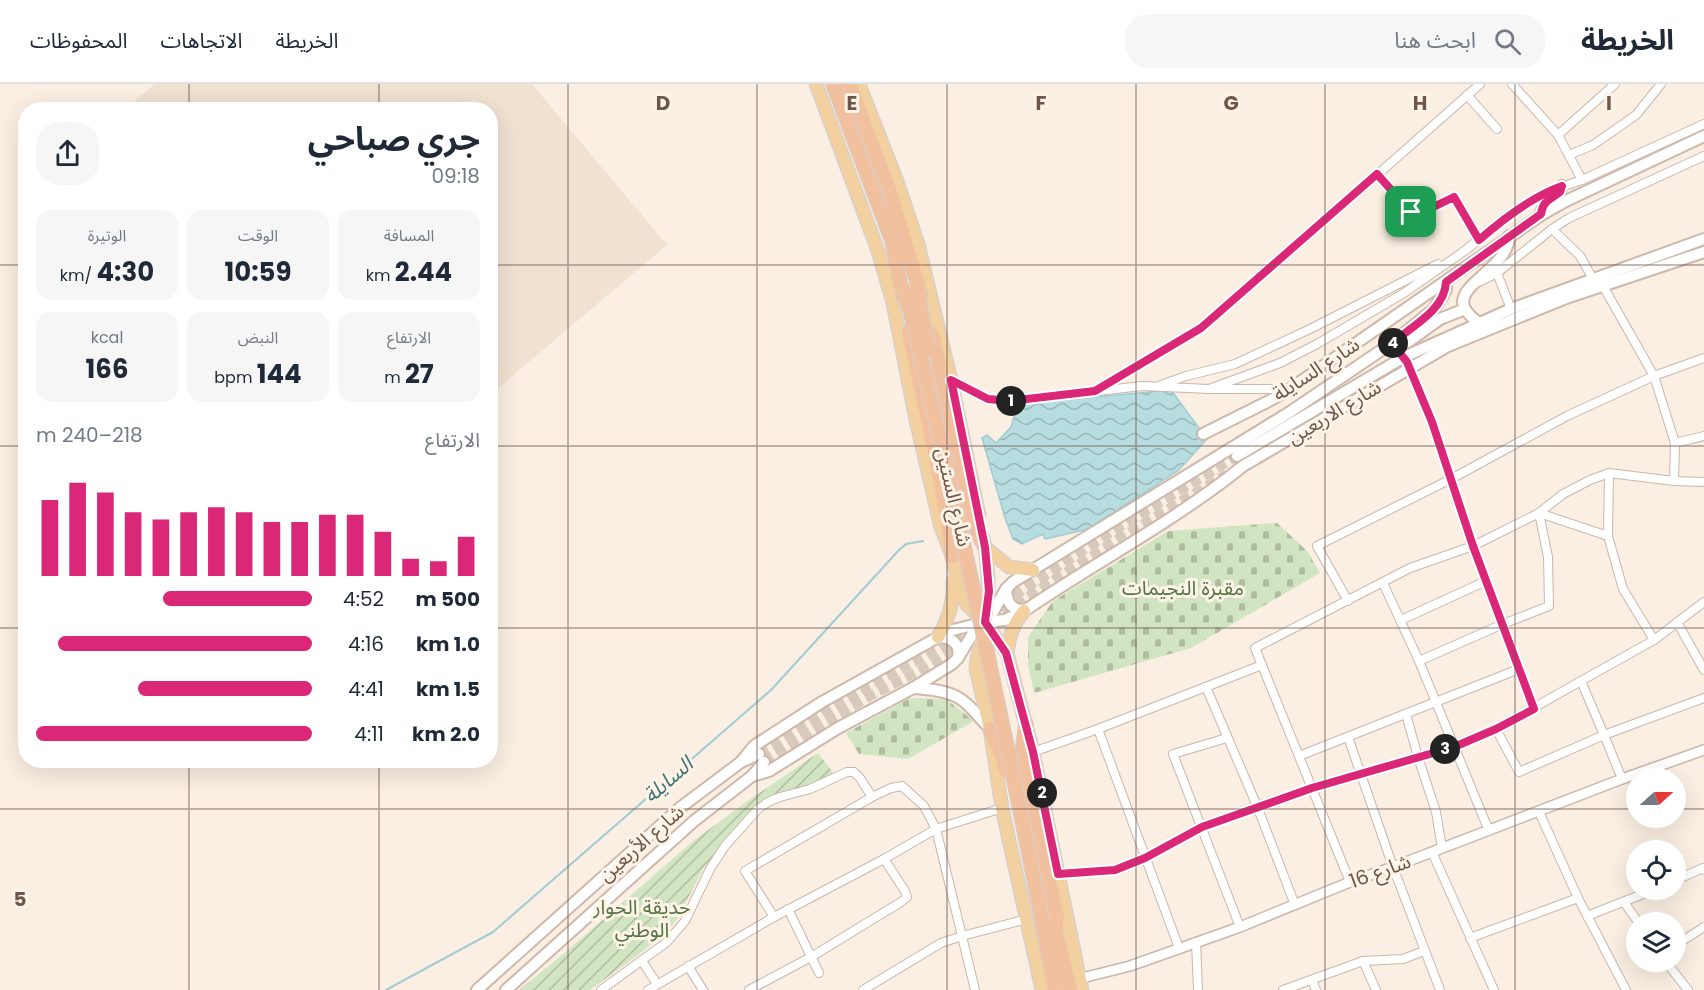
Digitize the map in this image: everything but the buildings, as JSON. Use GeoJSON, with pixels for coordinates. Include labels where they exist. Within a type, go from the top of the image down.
{"type":"FeatureCollection","features":[{"type":"Feature","properties":{"kind":"highway","name":"شارع الستين"},"geometry":{"type":"LineString","coordinates":[[833,84],[892,241],[902,287],[910,310],[1048,925],[1064,987]]}},
{"type":"Feature","properties":{"kind":"highway","name":"شارع الستين"},"geometry":{"type":"LineString","coordinates":[[849,84],[890,192],[917,285],[1012,731],[1048,925]]}},
{"type":"Feature","properties":{"kind":"highway"},"geometry":{"type":"LineString","coordinates":[[917,285],[926,310],[973,519],[985,547]]}},
{"type":"Feature","properties":{"kind":"highway"},"geometry":{"type":"LineString","coordinates":[[902,287],[904,310],[949,525],[952,556]]}},
{"type":"Feature","properties":{"kind":"highway"},"geometry":{"type":"LineString","coordinates":[[990,729],[1003,757],[1039,923],[1048,925],[1057,918],[1022,754],[1026,724]]}},
{"type":"Feature","properties":{"kind":"main road","name":"شارع الستين"},"geometry":{"type":"LineString","coordinates":[[816,84],[878,250],[893,303],[916,420],[940,524],[952,556]]}},
{"type":"Feature","properties":{"kind":"main road","name":"شارع الستين"},"geometry":{"type":"LineString","coordinates":[[860,84],[918,244],[951,380],[985,547],[989,591],[976,669],[990,729]]}},
{"type":"Feature","properties":{"kind":"main road","name":"شارع السايلة"},"geometry":{"type":"LineString","coordinates":[[1203,434],[1290,389],[1541,214],[1704,136]]}},
{"type":"Feature","properties":{"kind":"main road"},"geometry":{"type":"LineString","coordinates":[[1541,214],[1542,206],[1560,192],[1562,186]]}},
{"type":"Feature","properties":{"kind":"main road"},"geometry":{"type":"LineString","coordinates":[[1478,323],[1465,309],[1464,297],[1467,290],[1502,258],[1509,244],[1509,236]]}},
{"type":"Feature","properties":{"kind":"main road","name":"شارع الاربعين"},"geometry":{"type":"LineString","coordinates":[[741,762],[754,746],[822,702],[938,637],[958,628],[1005,620],[1024,611],[1186,508],[1243,466],[1448,346],[1593,279],[1704,239]]}},
{"type":"Feature","properties":{"kind":"main road","name":"شارع الاربعين"},"geometry":{"type":"LineString","coordinates":[[1290,412],[1248,444],[1237,456],[1404,357],[1478,323],[1511,309],[1603,286],[1704,252]]}},
{"type":"Feature","properties":{"kind":"main road"},"geometry":{"type":"LineString","coordinates":[[506,990],[694,821],[752,776],[769,771],[838,728],[913,688],[952,664],[973,633],[993,612],[1006,589],[1013,582],[1290,412],[1392,343],[1432,310],[1446,289],[1446,282]]}},
{"type":"Feature","properties":{"kind":"main road"},"geometry":{"type":"LineString","coordinates":[[1392,343],[1408,342],[1440,319],[1465,309]]}},
{"type":"Feature","properties":{"kind":"main road"},"geometry":{"type":"LineString","coordinates":[[1392,343],[1410,368]]}},
{"type":"Feature","properties":{"kind":"main road"},"geometry":{"type":"LineString","coordinates":[[952,556],[962,565],[969,566],[980,560],[985,547],[1009,567],[1033,570]]}},
{"type":"Feature","properties":{"kind":"main road"},"geometry":{"type":"LineString","coordinates":[[952,556],[964,600],[985,622],[1006,653],[1026,724],[1058,874],[1064,987]]}},
{"type":"Feature","properties":{"kind":"main road"},"geometry":{"type":"LineString","coordinates":[[952,556],[952,603],[947,621],[938,637],[953,640],[958,648],[958,658]]}},
{"type":"Feature","properties":{"kind":"main road"},"geometry":{"type":"LineString","coordinates":[[1006,589],[1007,601],[1011,606],[1016,610],[1024,611]]}},
{"type":"Feature","properties":{"kind":"main road"},"geometry":{"type":"LineString","coordinates":[[1006,653],[1014,624],[1024,611]]}},
{"type":"Feature","properties":{"kind":"main road"},"geometry":{"type":"LineString","coordinates":[[984,699],[989,686],[998,680],[1008,680],[1015,686]]}},
{"type":"Feature","properties":{"kind":"main road"},"geometry":{"type":"LineString","coordinates":[[913,688],[949,692],[960,698],[990,729],[1002,808],[1027,919],[1064,987]]}},
{"type":"Feature","properties":{"kind":"main road","name":"شارع الأربعين"},"geometry":{"type":"LineString","coordinates":[[477,990],[681,807],[741,762],[761,758],[752,776]]}},
{"type":"Feature","properties":{"kind":"main road"},"geometry":{"type":"LineString","coordinates":[[555,920],[567,934]]}},
{"type":"Feature","properties":{"kind":"street"},"geometry":{"type":"LineString","coordinates":[[1095,391],[1201,328],[1480,84]]}},
{"type":"Feature","properties":{"kind":"street"},"geometry":{"type":"LineString","coordinates":[[1512,84],[1558,135],[1582,180]]}},
{"type":"Feature","properties":{"kind":"street"},"geometry":{"type":"LineString","coordinates":[[1558,135],[1614,84]]}},
{"type":"Feature","properties":{"kind":"street"},"geometry":{"type":"LineString","coordinates":[[1569,155],[1593,145],[1636,116],[1661,84]]}},
{"type":"Feature","properties":{"kind":"street"},"geometry":{"type":"LineString","coordinates":[[1467,95],[1497,129]]}},
{"type":"Feature","properties":{"kind":"street"},"geometry":{"type":"LineString","coordinates":[[1209,389],[1280,363],[1317,344],[1404,293],[1463,252],[1517,210],[1551,191],[1582,180],[1704,124]]}},
{"type":"Feature","properties":{"kind":"street"},"geometry":{"type":"LineString","coordinates":[[1472,285],[1497,273],[1569,218],[1704,156]]}},
{"type":"Feature","properties":{"kind":"street"},"geometry":{"type":"LineString","coordinates":[[1377,174],[1411,212],[1419,214],[1454,197],[1479,240]]}},
{"type":"Feature","properties":{"kind":"street"},"geometry":{"type":"LineString","coordinates":[[1552,229],[1580,256],[1593,279]]}},
{"type":"Feature","properties":{"kind":"street"},"geometry":{"type":"LineString","coordinates":[[1157,387],[1186,376],[1235,364],[1463,252]]}},
{"type":"Feature","properties":{"kind":"street"},"geometry":{"type":"LineString","coordinates":[[1497,273],[1511,309]]}},
{"type":"Feature","properties":{"kind":"street"},"geometry":{"type":"LineString","coordinates":[[1603,286],[1654,376],[1675,443],[1674,481]]}},
{"type":"Feature","properties":{"kind":"street"},"geometry":{"type":"LineString","coordinates":[[1348,602],[1317,546],[1451,479],[1567,416],[1654,376],[1704,358]]}},
{"type":"Feature","properties":{"kind":"street"},"geometry":{"type":"LineString","coordinates":[[1410,368],[1432,422],[1473,546],[1534,709]]}},
{"type":"Feature","properties":{"kind":"street"},"geometry":{"type":"LineString","coordinates":[[951,380],[988,399],[1009,401],[1142,386],[1290,389]]}},
{"type":"Feature","properties":{"kind":"street"},"geometry":{"type":"LineString","coordinates":[[1675,443],[1704,436]]}},
{"type":"Feature","properties":{"kind":"street"},"geometry":{"type":"LineString","coordinates":[[1609,473],[1608,536],[1623,589],[1654,640]]}},
{"type":"Feature","properties":{"kind":"street"},"geometry":{"type":"LineString","coordinates":[[1350,882],[1255,648],[1410,568],[1473,546],[1539,513],[1563,494],[1590,480],[1609,473],[1674,481],[1704,482]]}},
{"type":"Feature","properties":{"kind":"street"},"geometry":{"type":"LineString","coordinates":[[1539,513],[1608,536]]}},
{"type":"Feature","properties":{"kind":"street"},"geometry":{"type":"LineString","coordinates":[[1419,661],[1549,606],[1548,557],[1539,513]]}},
{"type":"Feature","properties":{"kind":"street"},"geometry":{"type":"LineString","coordinates":[[1401,620],[1486,581]]}},
{"type":"Feature","properties":{"kind":"street"},"geometry":{"type":"LineString","coordinates":[[1383,583],[1419,661],[1489,831]]}},
{"type":"Feature","properties":{"kind":"street"},"geometry":{"type":"LineString","coordinates":[[1058,874],[1115,870],[1145,858],[1202,827],[1257,806],[1454,747],[1534,709],[1654,640],[1704,602]]}},
{"type":"Feature","properties":{"kind":"street"},"geometry":{"type":"LineString","coordinates":[[1677,622],[1701,658],[1704,670]]}},
{"type":"Feature","properties":{"kind":"street"},"geometry":{"type":"LineString","coordinates":[[1033,752],[1098,729],[1262,664]]}},
{"type":"Feature","properties":{"kind":"street"},"geometry":{"type":"LineString","coordinates":[[1299,756],[1518,669]]}},
{"type":"Feature","properties":{"kind":"street"},"geometry":{"type":"LineString","coordinates":[[1581,681],[1622,779]]}},
{"type":"Feature","properties":{"kind":"street"},"geometry":{"type":"LineString","coordinates":[[1206,687],[1257,806],[1295,905]]}},
{"type":"Feature","properties":{"kind":"street"},"geometry":{"type":"LineString","coordinates":[[1496,729],[1519,772],[1604,735],[1704,698]]}},
{"type":"Feature","properties":{"kind":"street"},"geometry":{"type":"LineString","coordinates":[[1406,714],[1436,812],[1442,848]]}},
{"type":"Feature","properties":{"kind":"street"},"geometry":{"type":"LineString","coordinates":[[1098,729],[1179,948]]}},
{"type":"Feature","properties":{"kind":"street"},"geometry":{"type":"LineString","coordinates":[[1348,737],[1440,990]]}},
{"type":"Feature","properties":{"kind":"street"},"geometry":{"type":"LineString","coordinates":[[1227,738],[1173,754],[1240,927]]}},
{"type":"Feature","properties":{"kind":"street","name":"شارع 16"},"geometry":{"type":"LineString","coordinates":[[1064,987],[1240,927],[1350,882],[1622,779],[1703,752]]}},
{"type":"Feature","properties":{"kind":"street"},"geometry":{"type":"LineString","coordinates":[[601,990],[667,942],[685,921],[710,869],[725,846],[763,805],[780,797],[810,789],[847,772],[854,772],[860,778],[872,797]]}},
{"type":"Feature","properties":{"kind":"street"},"geometry":{"type":"LineString","coordinates":[[774,917],[746,871],[872,797],[891,788],[902,786],[924,806],[936,830],[975,990]]}},
{"type":"Feature","properties":{"kind":"street"},"geometry":{"type":"LineString","coordinates":[[648,990],[788,909],[936,830],[1002,808]]}},
{"type":"Feature","properties":{"kind":"street"},"geometry":{"type":"LineString","coordinates":[[1539,812],[1578,898],[1626,990]]}},
{"type":"Feature","properties":{"kind":"street"},"geometry":{"type":"LineString","coordinates":[[1432,852],[1494,990]]}},
{"type":"Feature","properties":{"kind":"street"},"geometry":{"type":"LineString","coordinates":[[749,990],[812,957],[902,902],[907,897],[905,891],[884,859]]}},
{"type":"Feature","properties":{"kind":"street"},"geometry":{"type":"LineString","coordinates":[[1686,876],[1703,868],[1704,870]]}},
{"type":"Feature","properties":{"kind":"street"},"geometry":{"type":"LineString","coordinates":[[1470,938],[1578,898]]}},
{"type":"Feature","properties":{"kind":"street"},"geometry":{"type":"LineString","coordinates":[[1587,916],[1629,900]]}},
{"type":"Feature","properties":{"kind":"street"},"geometry":{"type":"LineString","coordinates":[[1624,902],[1631,912]]}},
{"type":"Feature","properties":{"kind":"street"},"geometry":{"type":"LineString","coordinates":[[788,909],[819,973]]}},
{"type":"Feature","properties":{"kind":"street"},"geometry":{"type":"LineString","coordinates":[[863,990],[877,986],[941,943],[1027,919]]}},
{"type":"Feature","properties":{"kind":"street"},"geometry":{"type":"LineString","coordinates":[[1686,939],[1703,930]]}},
{"type":"Feature","properties":{"kind":"street"},"geometry":{"type":"LineString","coordinates":[[1196,942],[1198,990]]}},
{"type":"Feature","properties":{"kind":"street"},"geometry":{"type":"LineString","coordinates":[[1283,990],[1364,961],[1403,959],[1424,951]]}},
{"type":"Feature","properties":{"kind":"street"},"geometry":{"type":"LineString","coordinates":[[642,961],[657,984]]}},
{"type":"Feature","properties":{"kind":"street"},"geometry":{"type":"LineString","coordinates":[[1364,961],[1376,990]]}},
{"type":"Feature","properties":{"kind":"street"},"geometry":{"type":"LineString","coordinates":[[688,966],[704,990]]}},
{"type":"Feature","properties":{"kind":"street"},"geometry":{"type":"LineString","coordinates":[[1674,972],[1688,990]]}},
{"type":"Feature","properties":{"kind":"street"},"geometry":{"type":"LineString","coordinates":[[1312,980],[1316,990]]}},
{"type":"Feature","properties":{"kind":"shaded area"},"geometry":{"type":"Polygon","coordinates":[[[155,84],[532,84],[667,245],[498,388],[498,102],[133,102],[155,84]]]}},
{"type":"Feature","properties":{"kind":"green space","name":"مقبرة النجيمات"},"geometry":{"type":"Polygon","coordinates":[[[1277,523],[1307,551],[1320,573],[1191,648],[1034,693],[1028,664],[1028,637],[1053,601],[1168,531],[1277,523]]]}},
{"type":"Feature","properties":{"kind":"green space"},"geometry":{"type":"Polygon","coordinates":[[[910,698],[946,699],[974,721],[908,759],[859,754],[846,733],[910,698]]]}},
{"type":"Feature","properties":{"kind":"green space","name":"حديقة الحوار الوطني"},"geometry":{"type":"Polygon","coordinates":[[[818,753],[835,775],[755,809],[734,830],[703,869],[679,916],[669,929],[642,952],[590,990],[519,990],[692,842],[818,753]]]}},
{"type":"Feature","properties":{"kind":"water"},"geometry":{"type":"Polygon","coordinates":[[[1171,390],[1207,439],[1179,470],[1088,529],[1045,539],[1043,534],[1022,544],[1013,539],[982,438],[987,435],[996,443],[1011,427],[1018,404],[1171,390]]]}},
{"type":"Feature","properties":{"kind":"waterway","name":"السايلة"},"geometry":{"type":"LineString","coordinates":[[386,990],[493,932],[771,690],[899,550],[906,544],[923,541]]}},
{"type":"Feature","properties":{"kind":"tunnel"},"geometry":{"type":"LineString","coordinates":[[1001,604],[1116,529],[1237,456]]}},
{"type":"Feature","properties":{"kind":"tunnel"},"geometry":{"type":"LineString","coordinates":[[992,623],[1026,598],[1120,538],[1227,474]]}},
{"type":"Feature","properties":{"kind":"tunnel"},"geometry":{"type":"LineString","coordinates":[[759,754],[861,690],[938,649],[972,625]]}},
{"type":"Feature","properties":{"kind":"tunnel"},"geometry":{"type":"LineString","coordinates":[[764,762],[863,700],[927,666],[964,643]]}},
{"type":"Feature","properties":{"kind":"route"},"geometry":{"type":"LineString","coordinates":[[1377,174],[1411,212],[1419,214],[1454,197],[1479,240],[1517,210],[1562,186],[1558,194],[1542,206],[1541,214],[1446,282],[1446,289],[1438,304],[1392,343],[1407,362],[1432,422],[1473,546],[1534,709],[1454,747],[1312,788],[1202,827],[1145,858],[1115,870],[1058,874],[1033,752],[1006,653],[985,622],[989,577],[985,547],[951,380],[988,399],[1009,401],[1095,391],[1201,328],[1377,174]]}}]}
